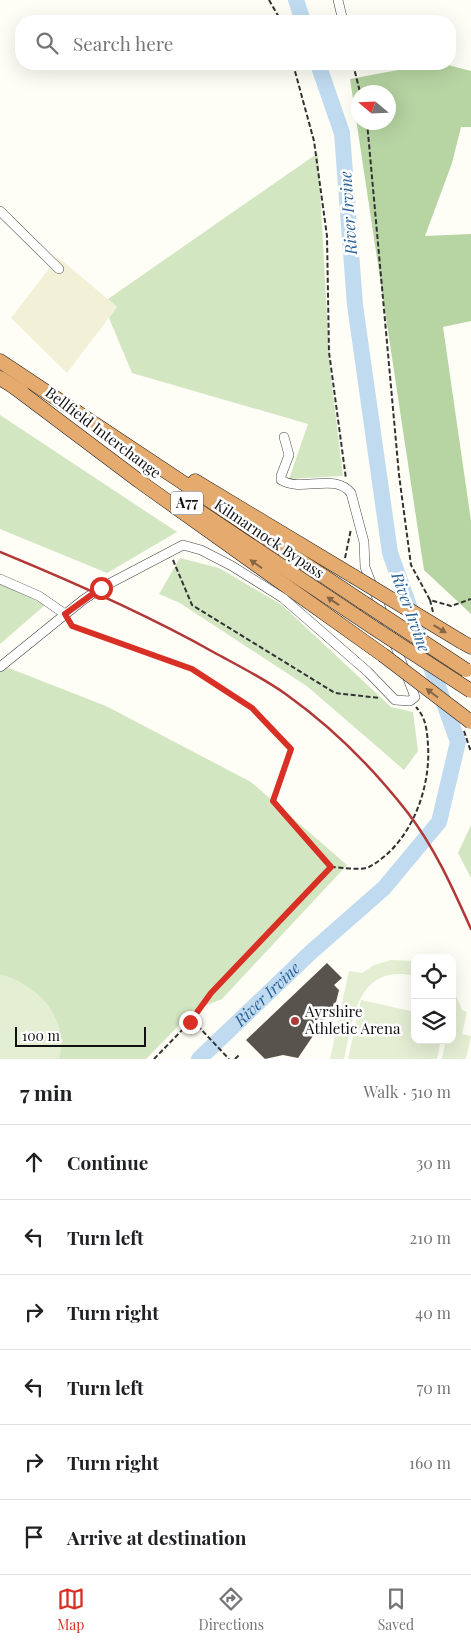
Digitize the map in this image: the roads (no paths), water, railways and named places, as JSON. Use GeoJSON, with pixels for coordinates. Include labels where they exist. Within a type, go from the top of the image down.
{"type":"FeatureCollection","features":[{"type":"Feature","properties":{"kind":"highway","name":"Kilmarnock Bypass"},"geometry":{"type":"LineString","coordinates":[[0,361],[18,381],[374,628],[471,692]]}},
{"type":"Feature","properties":{"kind":"highway","name":"Kilmarnock Bypass"},"geometry":{"type":"LineString","coordinates":[[0,378],[18,381],[469,672]]}},
{"type":"Feature","properties":{"kind":"highway","name":"A77"},"geometry":{"type":"LineString","coordinates":[[18,381],[467,644]]}},
{"type":"Feature","properties":{"kind":"highway","name":"Bellfield Interchange"},"geometry":{"type":"LineString","coordinates":[[18,381],[139,481],[383,655],[471,722]]}},
{"type":"Feature","properties":{"kind":"lane"},"geometry":{"type":"LineString","coordinates":[[338,0],[342,15]]}},
{"type":"Feature","properties":{"kind":"lane"},"geometry":{"type":"LineString","coordinates":[[0,211],[59,269]]}},
{"type":"Feature","properties":{"kind":"lane"},"geometry":{"type":"LineString","coordinates":[[0,668],[65,614],[101,588],[183,545],[201,550],[283,598],[368,672],[395,700],[410,701],[415,697],[365,567],[364,542],[352,493],[348,488],[338,484],[295,484],[281,480],[280,476],[289,455],[284,437]]}},
{"type":"Feature","properties":{"kind":"lane"},"geometry":{"type":"LineString","coordinates":[[0,579],[39,596],[65,614]]}},
{"type":"Feature","properties":{"kind":"waterway","name":"River Irvine"},"geometry":{"type":"LineString","coordinates":[[296,0],[301,15]]}},
{"type":"Feature","properties":{"kind":"waterway","name":"River Irvine"},"geometry":{"type":"LineString","coordinates":[[199,1059],[310,953],[384,888],[439,822],[458,742],[390,553],[355,305],[342,133],[320,70]]}},
{"type":"Feature","properties":{"kind":"railway"},"geometry":{"type":"LineString","coordinates":[[0,552],[82,587],[163,625],[261,678],[304,708],[352,749],[381,780],[418,826],[450,884],[471,929]]}},
{"type":"Feature","properties":{"kind":"place","name":"Ayrshire Athletic Arena"},"geometry":{"type":"Point","coordinates":[295,1021]}}]}
